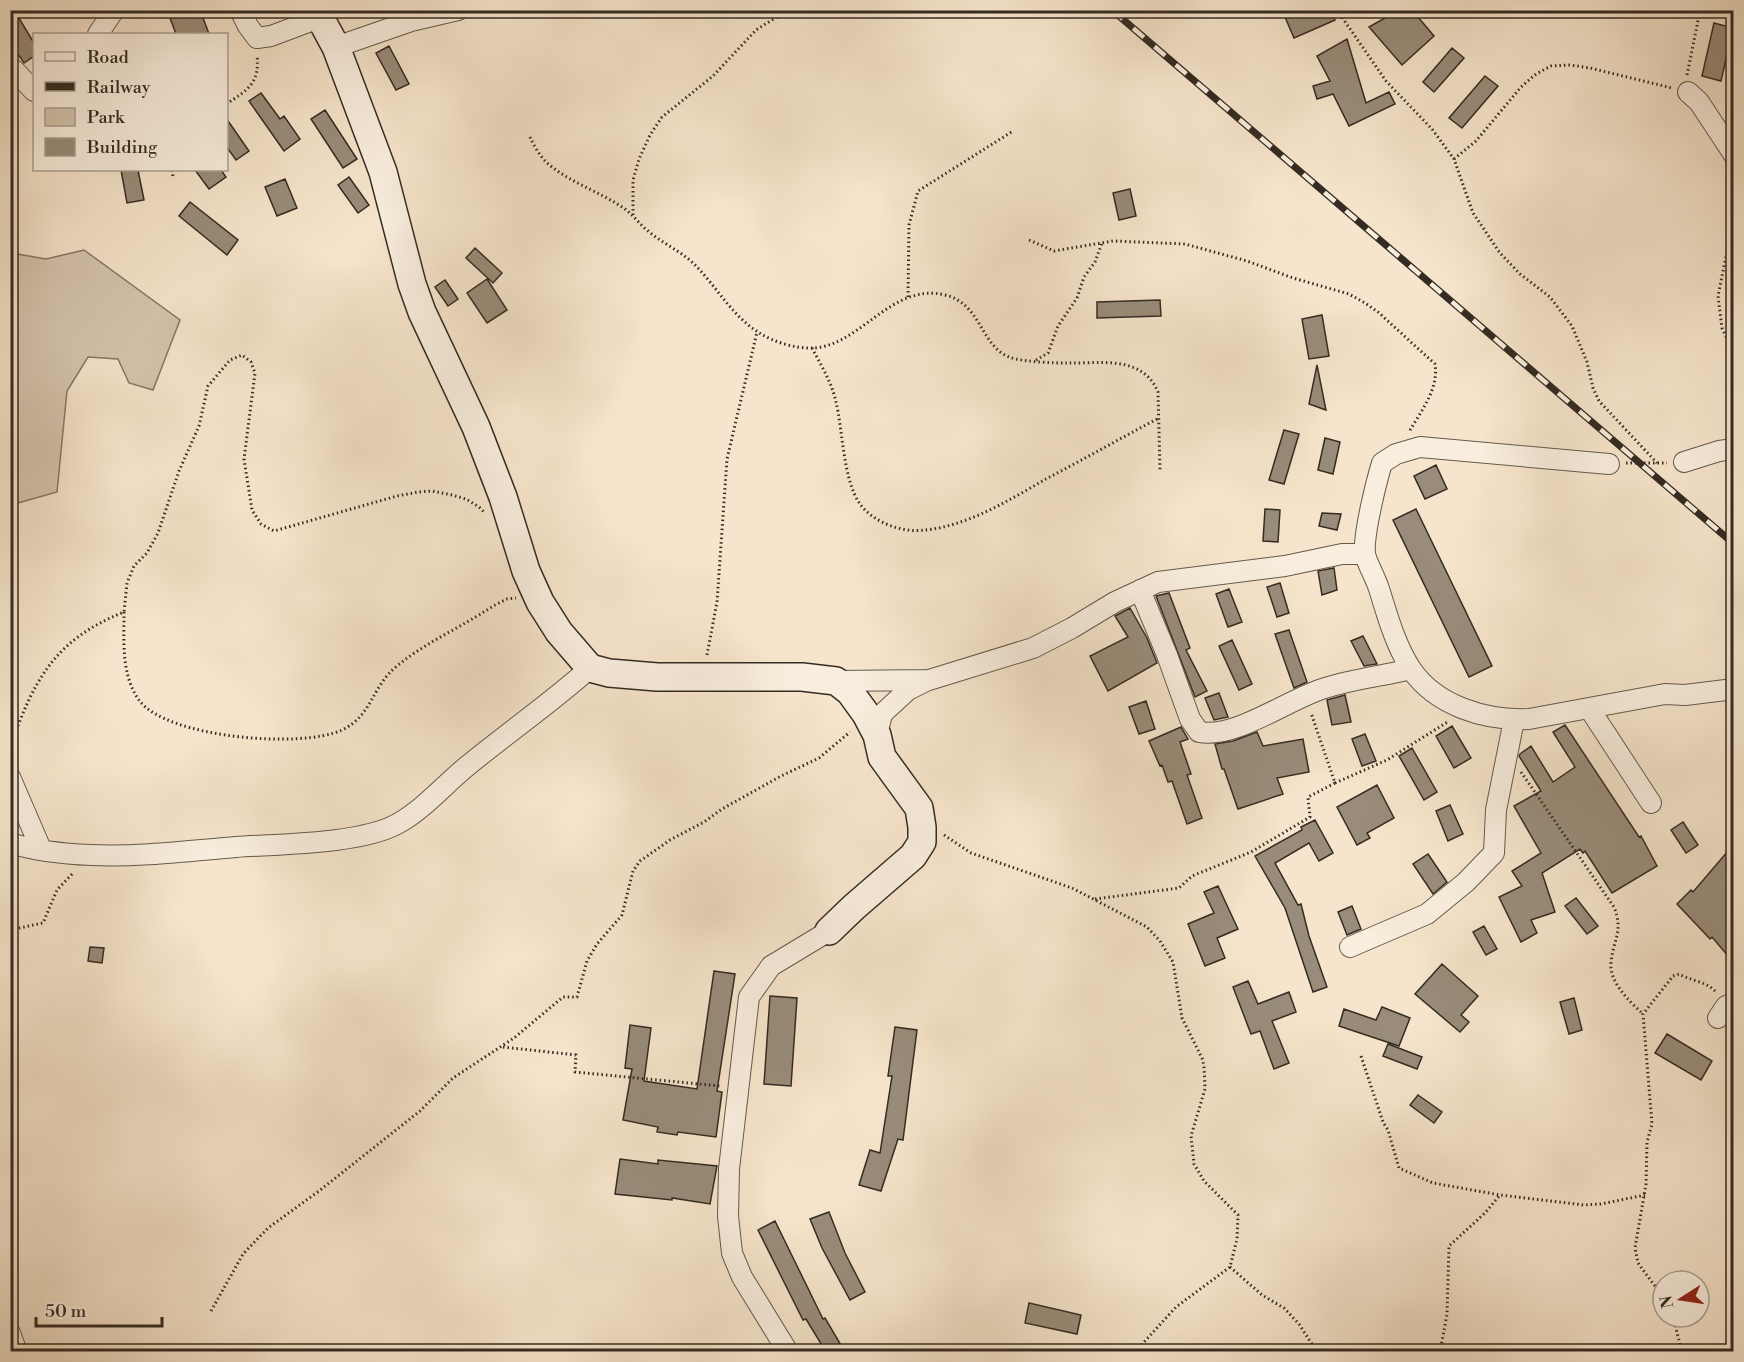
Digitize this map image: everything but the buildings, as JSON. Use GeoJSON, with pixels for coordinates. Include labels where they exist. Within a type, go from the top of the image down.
{"type":"FeatureCollection","features":[{"type":"Feature","properties":{"kind":"street"},"geometry":{"type":"LineString","coordinates":[[99,33],[114,10]]}},
{"type":"Feature","properties":{"kind":"street"},"geometry":{"type":"LineString","coordinates":[[240,10],[257,38],[271,36],[317,14],[336,47],[383,172],[412,284],[422,312],[476,427],[503,497],[526,571],[540,602],[559,632],[590,668],[631,675],[802,677],[836,681],[929,680]]}},
{"type":"Feature","properties":{"kind":"street"},"geometry":{"type":"LineString","coordinates":[[336,47],[411,21],[458,10]]}},
{"type":"Feature","properties":{"kind":"street"},"geometry":{"type":"LineString","coordinates":[[14,70],[33,90]]}},
{"type":"Feature","properties":{"kind":"street"},"geometry":{"type":"LineString","coordinates":[[1688,92],[1700,102],[1734,155]]}},
{"type":"Feature","properties":{"kind":"street"},"geometry":{"type":"LineString","coordinates":[[1609,464],[1420,447],[1396,454],[1382,463],[1365,554],[1377,579],[1388,617],[1403,654],[1412,669],[1433,691],[1469,711],[1514,720],[1665,694],[1685,695],[1734,689]]}},
{"type":"Feature","properties":{"kind":"street"},"geometry":{"type":"LineString","coordinates":[[1684,462],[1719,451],[1734,449]]}},
{"type":"Feature","properties":{"kind":"street"},"geometry":{"type":"LineString","coordinates":[[873,728],[882,714],[908,690],[929,680],[1033,648],[1140,590],[1173,579],[1285,566],[1342,554],[1365,554]]}},
{"type":"Feature","properties":{"kind":"street"},"geometry":{"type":"LineString","coordinates":[[1140,590],[1191,719],[1199,732],[1209,734],[1233,729],[1305,694],[1326,687],[1412,669]]}},
{"type":"Feature","properties":{"kind":"street"},"geometry":{"type":"LineString","coordinates":[[10,843],[56,853],[93,855],[320,841],[379,832],[396,825],[415,812],[464,769],[525,719],[563,692],[590,668]]}},
{"type":"Feature","properties":{"kind":"street"},"geometry":{"type":"LineString","coordinates":[[788,1352],[742,1277],[730,1240],[729,1169],[748,997],[771,966],[829,932],[913,856],[922,842],[919,808],[882,757],[873,728],[857,700],[836,681]]}},
{"type":"Feature","properties":{"kind":"street"},"geometry":{"type":"LineString","coordinates":[[1589,708],[1651,803]]}},
{"type":"Feature","properties":{"kind":"street"},"geometry":{"type":"LineString","coordinates":[[1350,947],[1426,914],[1466,882],[1494,853],[1496,810],[1514,720]]}},
{"type":"Feature","properties":{"kind":"street"},"geometry":{"type":"LineString","coordinates":[[10,777],[41,849]]}},
{"type":"Feature","properties":{"kind":"street"},"geometry":{"type":"LineString","coordinates":[[10,1333],[17,1352]]}},
{"type":"Feature","properties":{"kind":"path"},"geometry":{"type":"LineString","coordinates":[[633,217],[633,180],[639,159],[650,135],[662,117],[713,75],[756,30],[788,10]]}},
{"type":"Feature","properties":{"kind":"path"},"geometry":{"type":"LineString","coordinates":[[1337,10],[1386,81],[1432,129],[1454,159],[1473,213],[1500,253],[1520,274],[1550,297],[1572,326],[1587,362],[1593,388],[1599,401],[1656,463]]}},
{"type":"Feature","properties":{"kind":"path"},"geometry":{"type":"LineString","coordinates":[[1454,159],[1476,141],[1521,87],[1536,74],[1551,66],[1570,64],[1688,92],[1686,80],[1689,58],[1703,10]]}},
{"type":"Feature","properties":{"kind":"path"},"geometry":{"type":"LineString","coordinates":[[228,103],[247,91],[257,77],[257,38]]}},
{"type":"Feature","properties":{"kind":"path"},"geometry":{"type":"LineString","coordinates":[[908,297],[909,225],[918,191],[1013,131]]}},
{"type":"Feature","properties":{"kind":"path"},"geometry":{"type":"LineString","coordinates":[[530,137],[547,163],[625,208],[650,233],[693,263],[738,316],[757,332],[783,344],[812,348],[825,346],[848,335],[908,297],[926,294],[945,295],[971,310],[991,345],[1002,354],[1015,359],[1065,363],[1113,363],[1143,371],[1153,381],[1158,392],[1160,471]]}},
{"type":"Feature","properties":{"kind":"path"},"geometry":{"type":"LineString","coordinates":[[172,171],[173,177]]}},
{"type":"Feature","properties":{"kind":"path"},"geometry":{"type":"LineString","coordinates":[[1734,217],[1718,296],[1722,328],[1734,354]]}},
{"type":"Feature","properties":{"kind":"path"},"geometry":{"type":"LineString","coordinates":[[1029,240],[1054,251],[1122,240],[1185,244],[1209,249],[1293,278],[1349,294],[1378,312],[1435,364],[1437,376],[1426,404],[1396,454]]}},
{"type":"Feature","properties":{"kind":"path"},"geometry":{"type":"LineString","coordinates":[[1034,361],[1048,353],[1058,326],[1077,298],[1084,277],[1095,262],[1102,242]]}},
{"type":"Feature","properties":{"kind":"path"},"geometry":{"type":"LineString","coordinates":[[695,677],[703,669],[717,602],[727,459],[757,332]]}},
{"type":"Feature","properties":{"kind":"path"},"geometry":{"type":"LineString","coordinates":[[812,348],[836,399],[853,490],[860,505],[872,516],[897,528],[912,531],[959,524],[1024,492],[1159,418]]}},
{"type":"Feature","properties":{"kind":"path"},"geometry":{"type":"LineString","coordinates":[[487,515],[466,499],[432,491],[397,496],[274,531],[261,524],[252,510],[244,459],[255,373],[250,362],[242,355],[230,360],[208,386],[199,426],[179,471],[158,534],[147,553],[134,566],[127,582],[124,639],[129,684],[140,702],[158,715],[190,729],[278,741],[321,737],[340,731],[359,720],[382,681],[397,666],[419,651],[507,599],[527,597],[540,602]]}},
{"type":"Feature","properties":{"kind":"path"},"geometry":{"type":"LineString","coordinates":[[1609,464],[1684,462]]}},
{"type":"Feature","properties":{"kind":"path"},"geometry":{"type":"LineString","coordinates":[[10,747],[36,684],[57,655],[84,632],[124,612]]}},
{"type":"Feature","properties":{"kind":"path"},"geometry":{"type":"LineString","coordinates":[[1305,694],[1335,783]]}},
{"type":"Feature","properties":{"kind":"path"},"geometry":{"type":"LineString","coordinates":[[1092,900],[1179,888],[1192,876],[1251,852],[1310,817],[1308,797],[1387,760],[1469,711]]}},
{"type":"Feature","properties":{"kind":"path"},"geometry":{"type":"LineString","coordinates":[[211,1311],[243,1254],[268,1228],[420,1111],[453,1078],[501,1046],[563,997],[577,997],[587,961],[597,944],[622,915],[633,871],[640,861],[722,809],[819,758],[857,725],[873,728]]}},
{"type":"Feature","properties":{"kind":"path"},"geometry":{"type":"LineString","coordinates":[[1508,752],[1614,907],[1619,920],[1610,966],[1621,990],[1632,1005],[1643,1014]]}},
{"type":"Feature","properties":{"kind":"path"},"geometry":{"type":"LineString","coordinates":[[941,833],[971,854],[1072,888],[1147,927],[1160,941],[1173,962],[1182,1018],[1204,1066],[1205,1089],[1191,1137],[1194,1164],[1204,1181],[1238,1215],[1237,1239],[1230,1267],[1176,1307],[1135,1352]]}},
{"type":"Feature","properties":{"kind":"path"},"geometry":{"type":"LineString","coordinates":[[10,930],[43,923],[57,890],[93,855]]}},
{"type":"Feature","properties":{"kind":"path"},"geometry":{"type":"LineString","coordinates":[[1651,1281],[1638,1263],[1635,1248],[1645,1196],[1647,1142],[1652,1124],[1643,1014],[1673,976],[1679,974],[1713,989],[1726,1009]]}},
{"type":"Feature","properties":{"kind":"path"},"geometry":{"type":"LineString","coordinates":[[501,1046],[576,1055],[575,1072],[738,1088]]}},
{"type":"Feature","properties":{"kind":"path"},"geometry":{"type":"LineString","coordinates":[[1360,1056],[1383,1122],[1388,1130],[1399,1168],[1433,1183],[1500,1195],[1584,1205],[1645,1196]]}},
{"type":"Feature","properties":{"kind":"path"},"geometry":{"type":"LineString","coordinates":[[1440,1352],[1447,1314],[1449,1246],[1485,1213],[1500,1195]]}},
{"type":"Feature","properties":{"kind":"path"},"geometry":{"type":"LineString","coordinates":[[1230,1267],[1262,1295],[1284,1308],[1299,1324],[1317,1352]]}},
{"type":"Feature","properties":{"kind":"path"},"geometry":{"type":"LineString","coordinates":[[1675,1329],[1682,1352]]}},
{"type":"Feature","properties":{"kind":"green space"},"geometry":{"type":"Polygon","coordinates":[[[84,250],[180,320],[153,390],[129,383],[118,359],[88,357],[67,391],[57,492],[11,505],[11,253],[46,259],[84,250]]]}},
{"type":"Feature","properties":{"kind":"railway"},"geometry":{"type":"LineString","coordinates":[[1112,10],[1734,544]]}}]}
